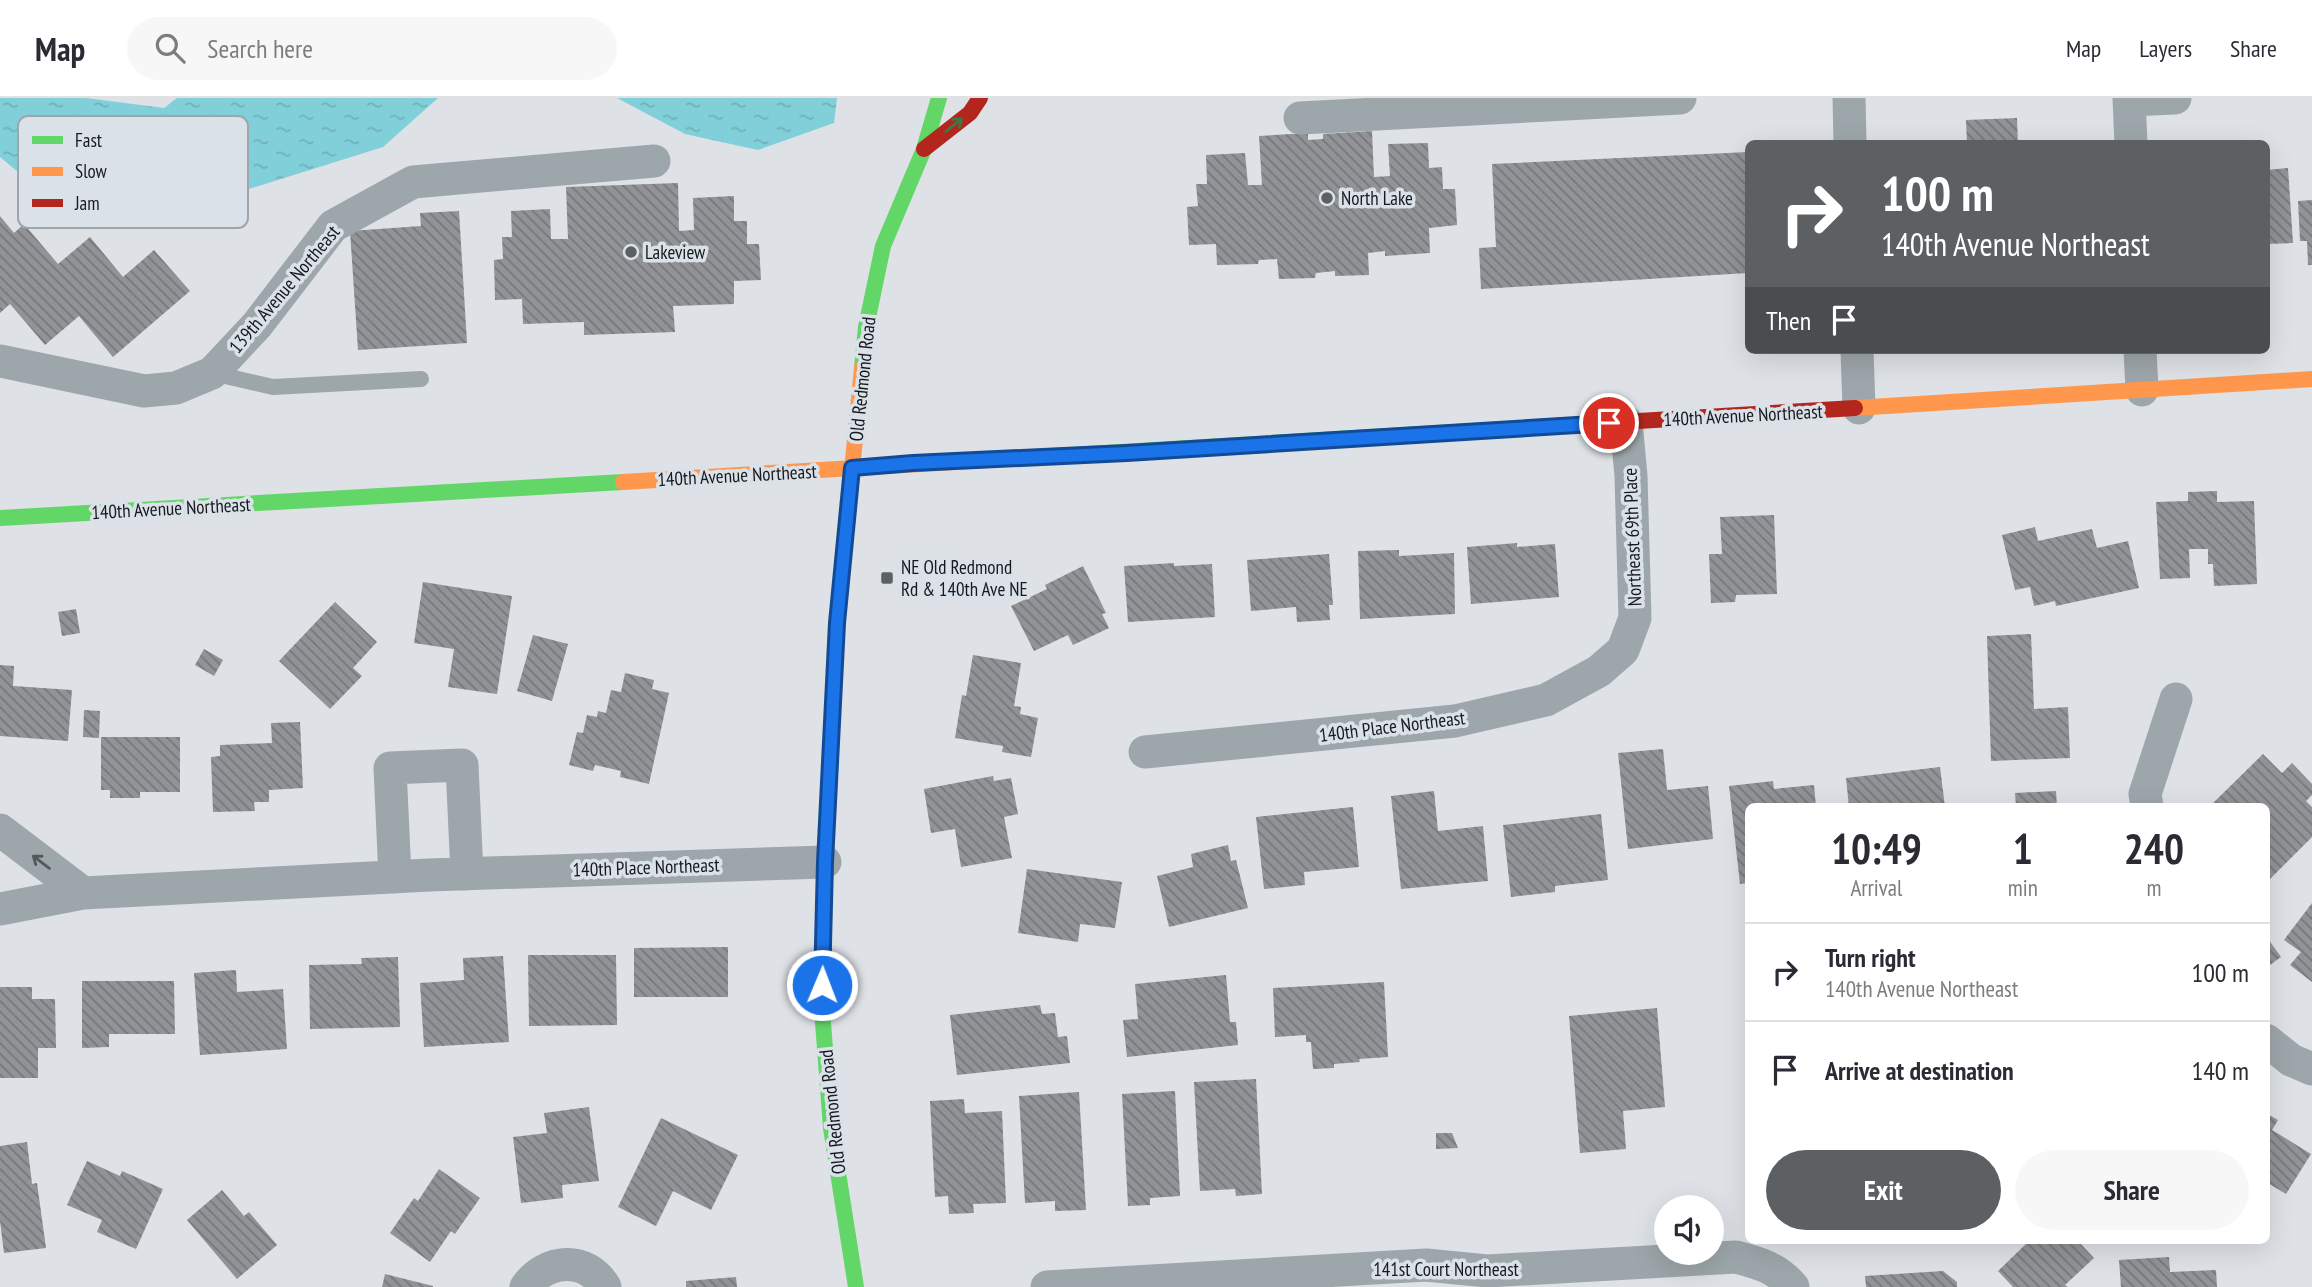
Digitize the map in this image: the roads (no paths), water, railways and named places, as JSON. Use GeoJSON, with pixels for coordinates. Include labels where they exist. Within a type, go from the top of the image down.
{"type":"FeatureCollection","features":[{"type":"Feature","properties":{"kind":"main road","name":"Old Redmond Road"},"geometry":{"type":"LineString","coordinates":[[856,1287],[831,1128],[822,1009],[825,862],[837,623],[866,327],[883,246],[924,149],[939,98]]}},
{"type":"Feature","properties":{"kind":"main road","name":"Old Redmond Road"},"geometry":{"type":"LineString","coordinates":[[924,149],[970,113],[980,98]]}},
{"type":"Feature","properties":{"kind":"main road","name":"140th Avenue Northeast"},"geometry":{"type":"LineString","coordinates":[[0,518],[1155,451],[2312,379]]}},
{"type":"Feature","properties":{"kind":"street"},"geometry":{"type":"LineString","coordinates":[[1300,118],[1680,98]]}},
{"type":"Feature","properties":{"kind":"street"},"geometry":{"type":"LineString","coordinates":[[1849,98],[1850,140]]}},
{"type":"Feature","properties":{"kind":"street"},"geometry":{"type":"LineString","coordinates":[[2130,140],[2129,99],[2175,98]]}},
{"type":"Feature","properties":{"kind":"street","name":"139th Avenue Northeast"},"geometry":{"type":"LineString","coordinates":[[0,361],[144,391],[176,388],[212,373],[257,325],[333,226],[413,182],[654,162]]}},
{"type":"Feature","properties":{"kind":"street"},"geometry":{"type":"LineString","coordinates":[[1857,354],[1859,408]]}},
{"type":"Feature","properties":{"kind":"street"},"geometry":{"type":"LineString","coordinates":[[2140,354],[2142,390]]}},
{"type":"Feature","properties":{"kind":"street","name":"Northeast 69th Place"},"geometry":{"type":"LineString","coordinates":[[1623,650],[1635,618],[1631,476],[1626,422]]}},
{"type":"Feature","properties":{"kind":"street","name":"140th Place Northeast"},"geometry":{"type":"LineString","coordinates":[[1145,752],[1455,721],[1545,700],[1599,671],[1623,650]]}},
{"type":"Feature","properties":{"kind":"street"},"geometry":{"type":"LineString","coordinates":[[2146,803],[2145,794],[2176,699]]}},
{"type":"Feature","properties":{"kind":"street"},"geometry":{"type":"LineString","coordinates":[[395,877],[390,768],[462,765],[467,874]]}},
{"type":"Feature","properties":{"kind":"street"},"geometry":{"type":"LineString","coordinates":[[0,830],[83,893]]}},
{"type":"Feature","properties":{"kind":"street","name":"140th Place Northeast"},"geometry":{"type":"LineString","coordinates":[[0,909],[83,893],[395,877],[825,862]]}},
{"type":"Feature","properties":{"kind":"street"},"geometry":{"type":"LineString","coordinates":[[2270,1043],[2291,1060],[2312,1069]]}},
{"type":"Feature","properties":{"kind":"street","name":"141st Court Northeast"},"geometry":{"type":"LineString","coordinates":[[1047,1287],[1426,1265],[1487,1271],[1736,1257],[1768,1266],[1783,1275],[1793,1287]]}},
{"type":"Feature","properties":{"kind":"street"},"geometry":{"type":"LineString","coordinates":[[526,1287],[547,1268],[562,1264],[578,1265],[592,1272],[605,1287]]}},
{"type":"Feature","properties":{"kind":"lane"},"geometry":{"type":"LineString","coordinates":[[212,373],[274,387],[421,379]]}},
{"type":"Feature","properties":{"kind":"water"},"geometry":{"type":"Polygon","coordinates":[[[0,98],[86,98],[164,108],[177,98],[438,98],[383,147],[248,189],[248,116],[18,116],[18,172],[0,157],[0,98]]]}},
{"type":"Feature","properties":{"kind":"water"},"geometry":{"type":"Polygon","coordinates":[[[617,98],[837,98],[834,123],[758,150],[685,134],[617,98]]]}},
{"type":"Feature","properties":{"kind":"place","name":"North Lake"},"geometry":{"type":"Point","coordinates":[1327,198]}},
{"type":"Feature","properties":{"kind":"place","name":"Lakeview"},"geometry":{"type":"Point","coordinates":[631,252]}},
{"type":"Feature","properties":{"kind":"place","name":"NE Old Redmond Rd & 140th Ave NE"},"geometry":{"type":"Point","coordinates":[887,578]}}]}
